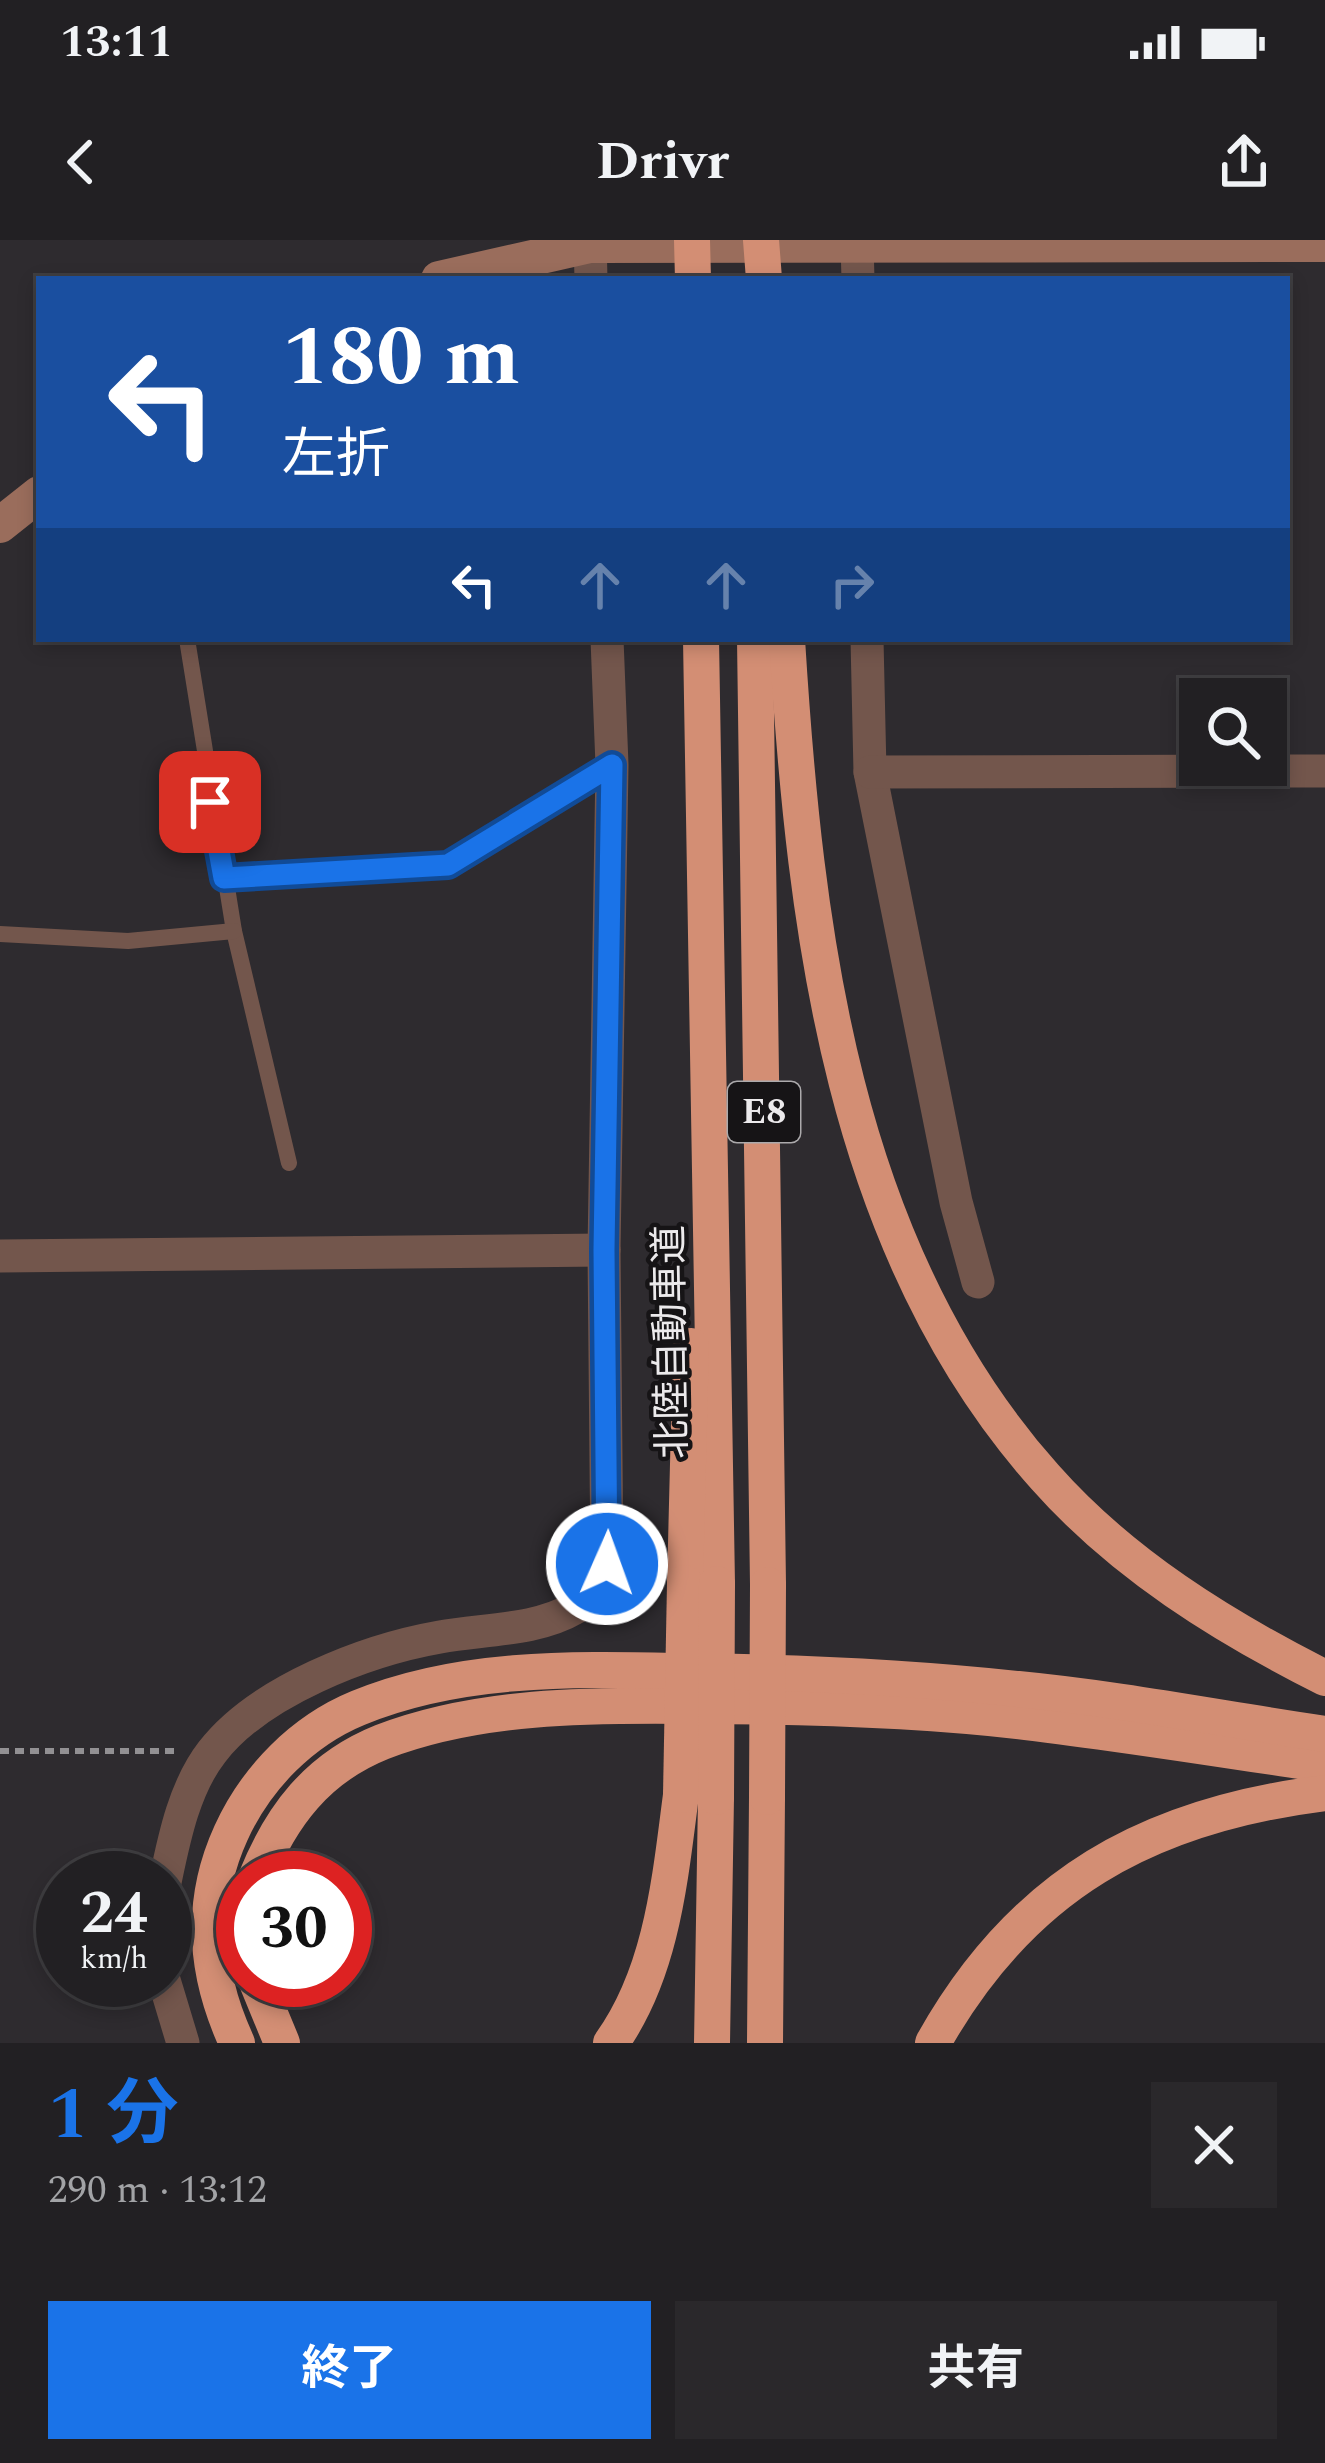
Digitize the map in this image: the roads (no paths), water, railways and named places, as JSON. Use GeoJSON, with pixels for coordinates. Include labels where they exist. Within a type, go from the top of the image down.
{"type":"FeatureCollection","features":[{"type":"Feature","properties":{"kind":"highway"},"geometry":{"type":"LineString","coordinates":[[692,240],[693,276]]}},
{"type":"Feature","properties":{"kind":"highway"},"geometry":{"type":"LineString","coordinates":[[746,240],[747,276]]}},
{"type":"Feature","properties":{"kind":"highway"},"geometry":{"type":"LineString","coordinates":[[761,240],[764,276]]}},
{"type":"Feature","properties":{"kind":"highway","name":"北陸自動車道"},"geometry":{"type":"LineString","coordinates":[[701,642],[708,964],[699,1796],[712,2043]]}},
{"type":"Feature","properties":{"kind":"highway","name":"E8"},"geometry":{"type":"LineString","coordinates":[[755,642],[768,1585],[765,2043]]}},
{"type":"Feature","properties":{"kind":"highway"},"geometry":{"type":"LineString","coordinates":[[787,642],[803,828],[825,977],[875,1189],[950,1347],[996,1416],[1061,1493],[1176,1592],[1256,1643],[1325,1678]]}},
{"type":"Feature","properties":{"kind":"highway"},"geometry":{"type":"LineString","coordinates":[[237,2043],[218,2003],[209,1959],[209,1912],[219,1860],[239,1815],[268,1774],[304,1738],[355,1709],[409,1691],[470,1678],[546,1670],[794,1672],[1024,1690],[1325,1734]]}},
{"type":"Feature","properties":{"kind":"highway"},"geometry":{"type":"LineString","coordinates":[[267,1851],[299,1797],[336,1768],[379,1743],[481,1716],[637,1705],[892,1710],[1024,1721],[1325,1765]]}},
{"type":"Feature","properties":{"kind":"highway"},"geometry":{"type":"LineString","coordinates":[[933,2043],[954,2005],[992,1955],[1035,1912],[1085,1873],[1142,1839],[1202,1814],[1325,1793]]}},
{"type":"Feature","properties":{"kind":"highway"},"geometry":{"type":"LineString","coordinates":[[611,2043],[645,1978],[699,1796]]}},
{"type":"Feature","properties":{"kind":"highway"},"geometry":{"type":"LineString","coordinates":[[267,2007],[282,2043]]}},
{"type":"Feature","properties":{"kind":"street"},"geometry":{"type":"LineString","coordinates":[[458,276],[590,255],[858,262],[1325,244]]}},
{"type":"Feature","properties":{"kind":"street"},"geometry":{"type":"LineString","coordinates":[[0,525],[36,496]]}},
{"type":"Feature","properties":{"kind":"street"},"geometry":{"type":"LineString","coordinates":[[173,1851],[187,1800],[212,1751],[259,1711],[352,1661],[437,1637],[548,1620],[578,1607],[598,1586],[610,1536],[604,1250],[612,765],[607,642]]}},
{"type":"Feature","properties":{"kind":"street"},"geometry":{"type":"LineString","coordinates":[[867,642],[870,772],[956,1202],[978,1282]]}},
{"type":"Feature","properties":{"kind":"street"},"geometry":{"type":"LineString","coordinates":[[870,772],[1325,771]]}},
{"type":"Feature","properties":{"kind":"street"},"geometry":{"type":"LineString","coordinates":[[0,1256],[604,1250]]}},
{"type":"Feature","properties":{"kind":"street"},"geometry":{"type":"LineString","coordinates":[[172,2007],[182,2043]]}},
{"type":"Feature","properties":{"kind":"lane"},"geometry":{"type":"LineString","coordinates":[[187,642],[234,931],[289,1163]]}},
{"type":"Feature","properties":{"kind":"lane"},"geometry":{"type":"LineString","coordinates":[[224,878],[448,865],[612,765]]}},
{"type":"Feature","properties":{"kind":"lane"},"geometry":{"type":"LineString","coordinates":[[0,934],[128,941],[234,931]]}}]}
